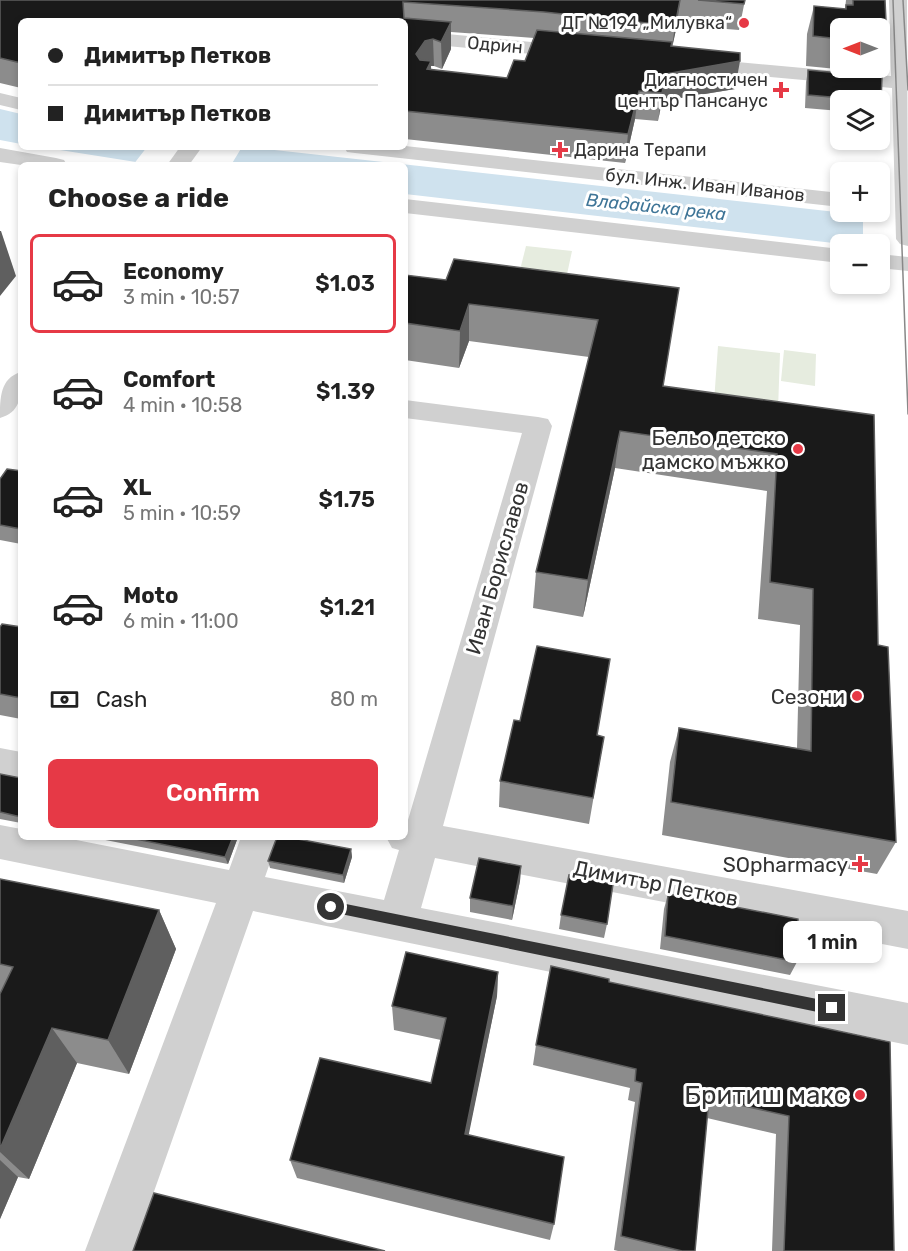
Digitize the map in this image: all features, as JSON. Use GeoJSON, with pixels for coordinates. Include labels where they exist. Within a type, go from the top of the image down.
{"type":"FeatureCollection","features":[{"type":"Feature","properties":{"kind":"street"},"geometry":{"type":"LineString","coordinates":[[898,0],[905,84],[903,209],[908,239]]}},
{"type":"Feature","properties":{"kind":"street","name":"Одрин"},"geometry":{"type":"LineString","coordinates":[[408,37],[445,46],[590,54]]}},
{"type":"Feature","properties":{"kind":"street"},"geometry":{"type":"LineString","coordinates":[[672,62],[905,84]]}},
{"type":"Feature","properties":{"kind":"street"},"geometry":{"type":"LineString","coordinates":[[0,99],[18,103]]}},
{"type":"Feature","properties":{"kind":"street","name":"бул. Инж. Иван Иванов"},"geometry":{"type":"LineString","coordinates":[[382,150],[830,199]]}},
{"type":"Feature","properties":{"kind":"street"},"geometry":{"type":"LineString","coordinates":[[0,155],[39,162]]}},
{"type":"Feature","properties":{"kind":"street"},"geometry":{"type":"LineString","coordinates":[[408,206],[830,255]]}},
{"type":"Feature","properties":{"kind":"street"},"geometry":{"type":"LineString","coordinates":[[890,262],[908,264]]}},
{"type":"Feature","properties":{"kind":"street"},"geometry":{"type":"LineString","coordinates":[[0,409],[18,385]]}},
{"type":"Feature","properties":{"kind":"street","name":"Иван Бориславов"},"geometry":{"type":"LineString","coordinates":[[408,409],[538,426],[413,837]]}},
{"type":"Feature","properties":{"kind":"street"},"geometry":{"type":"LineString","coordinates":[[0,763],[18,766]]}},
{"type":"Feature","properties":{"kind":"street"},"geometry":{"type":"LineString","coordinates":[[398,920],[413,837]]}},
{"type":"Feature","properties":{"kind":"street","name":"Димитър Петков"},"geometry":{"type":"LineString","coordinates":[[413,837],[908,930]]}},
{"type":"Feature","properties":{"kind":"street"},"geometry":{"type":"LineString","coordinates":[[109,1251],[259,840]]}},
{"type":"Feature","properties":{"kind":"street"},"geometry":{"type":"LineString","coordinates":[[0,842],[908,1024]]}},
{"type":"Feature","properties":{"kind":"shaded area"},"geometry":{"type":"Polygon","coordinates":[[[526,246],[572,251],[566,279],[519,274],[526,246]]]}},
{"type":"Feature","properties":{"kind":"shaded area"},"geometry":{"type":"Polygon","coordinates":[[[718,346],[780,353],[778,410],[714,402],[718,346]]]}},
{"type":"Feature","properties":{"kind":"shaded area"},"geometry":{"type":"Polygon","coordinates":[[[784,350],[816,354],[815,386],[781,381],[784,350]]]}},
{"type":"Feature","properties":{"kind":"water"},"geometry":{"type":"Polygon","coordinates":[[[0,109],[18,113],[18,143],[0,140],[0,109]]]}},
{"type":"Feature","properties":{"kind":"water"},"geometry":{"type":"Polygon","coordinates":[[[60,150],[274,150],[383,162],[136,162],[60,150]]]}},
{"type":"Feature","properties":{"kind":"water","name":"Владайска река"},"geometry":{"type":"Polygon","coordinates":[[[408,165],[830,211],[830,222],[867,222],[873,234],[830,234],[830,243],[408,194],[408,165]]]}},
{"type":"Feature","properties":{"kind":"pier"},"geometry":{"type":"Polygon","coordinates":[[[145,150],[240,150],[233,162],[135,162],[145,150]]]}},
{"type":"Feature","properties":{"kind":"pier"},"geometry":{"type":"Polygon","coordinates":[[[890,216],[908,218],[908,255],[890,253],[890,234],[863,234],[863,222],[890,222],[890,216]]]}},
{"type":"Feature","properties":{"kind":"building"},"geometry":{"type":"Polygon","coordinates":[[[0,0],[680,0],[675,26],[544,12],[403,2],[404,18],[18,18],[18,62],[0,58],[0,0]]]}},
{"type":"Feature","properties":{"kind":"building"},"geometry":{"type":"Polygon","coordinates":[[[698,0],[745,0],[744,4],[698,0]]]}},
{"type":"Feature","properties":{"kind":"building"},"geometry":{"type":"Polygon","coordinates":[[[853,0],[885,0],[886,18],[830,18],[830,38],[813,36],[814,6],[846,9],[846,5],[853,5],[853,0]]]}},
{"type":"Feature","properties":{"kind":"building"},"geometry":{"type":"Polygon","coordinates":[[[408,18],[451,22],[441,42],[433,39],[425,41],[416,54],[420,60],[431,61],[427,69],[507,78],[514,60],[525,61],[537,30],[672,42],[671,46],[740,53],[740,61],[666,74],[662,93],[639,91],[628,134],[408,111],[408,18]]]}},
{"type":"Feature","properties":{"kind":"building"},"geometry":{"type":"Polygon","coordinates":[[[808,70],[830,72],[830,78],[882,78],[881,90],[830,90],[830,97],[808,95],[808,70]]]}},
{"type":"Feature","properties":{"kind":"building"},"geometry":{"type":"Polygon","coordinates":[[[454,259],[679,288],[663,386],[874,415],[878,645],[888,647],[896,842],[671,802],[679,728],[811,751],[813,589],[770,582],[777,454],[620,431],[588,580],[536,572],[598,320],[469,304],[460,331],[408,323],[408,275],[446,280],[454,259]]]}},
{"type":"Feature","properties":{"kind":"building"},"geometry":{"type":"Polygon","coordinates":[[[7,469],[18,471],[18,528],[0,525],[0,479],[7,469]]]}},
{"type":"Feature","properties":{"kind":"building"},"geometry":{"type":"Polygon","coordinates":[[[2,624],[18,627],[18,697],[0,694],[0,627],[2,624]]]}},
{"type":"Feature","properties":{"kind":"building"},"geometry":{"type":"Polygon","coordinates":[[[537,646],[610,659],[597,735],[604,737],[593,798],[500,781],[514,720],[520,721],[537,646]]]}},
{"type":"Feature","properties":{"kind":"building"},"geometry":{"type":"Polygon","coordinates":[[[0,774],[18,777],[18,816],[0,812],[0,774]]]}},
{"type":"Feature","properties":{"kind":"building"},"geometry":{"type":"Polygon","coordinates":[[[141,840],[232,840],[225,857],[141,840]]]}},
{"type":"Feature","properties":{"kind":"building"},"geometry":{"type":"Polygon","coordinates":[[[276,840],[303,840],[351,849],[343,875],[268,861],[276,840]]]}},
{"type":"Feature","properties":{"kind":"building"},"geometry":{"type":"Polygon","coordinates":[[[479,858],[521,866],[513,906],[470,898],[479,858]]]}},
{"type":"Feature","properties":{"kind":"building"},"geometry":{"type":"Polygon","coordinates":[[[569,875],[613,884],[607,924],[561,915],[569,875]]]}},
{"type":"Feature","properties":{"kind":"building"},"geometry":{"type":"Polygon","coordinates":[[[0,879],[159,910],[108,1040],[52,1028],[0,1149],[0,994],[13,967],[0,964],[0,879]]]}},
{"type":"Feature","properties":{"kind":"building"},"geometry":{"type":"Polygon","coordinates":[[[668,894],[798,919],[797,962],[665,936],[668,894]]]}},
{"type":"Feature","properties":{"kind":"building"},"geometry":{"type":"Polygon","coordinates":[[[406,952],[498,972],[465,1134],[564,1157],[554,1224],[290,1160],[320,1058],[431,1083],[446,1018],[392,1006],[406,952]]]}},
{"type":"Feature","properties":{"kind":"building"},"geometry":{"type":"Polygon","coordinates":[[[551,966],[609,979],[609,982],[890,1042],[894,1251],[784,1251],[789,1116],[709,1098],[695,1251],[682,1251],[621,1236],[642,1083],[635,1081],[636,1069],[536,1045],[551,966]]]}},
{"type":"Feature","properties":{"kind":"building"},"geometry":{"type":"Polygon","coordinates":[[[154,1193],[385,1251],[133,1251],[154,1193]]]}},
{"type":"Feature","properties":{"kind":"tram line"},"geometry":{"type":"LineString","coordinates":[[893,0],[908,414]]}},
{"type":"Feature","properties":{"kind":"tram line"},"geometry":{"type":"LineString","coordinates":[[903,0],[908,90]]}},
{"type":"Feature","properties":{"kind":"place","name":"ДГ №194 „Милувка“"},"geometry":{"type":"Point","coordinates":[744,23]}},
{"type":"Feature","properties":{"kind":"place","name":"Диагностичен център Пансанус"},"geometry":{"type":"Point","coordinates":[781,90]}},
{"type":"Feature","properties":{"kind":"place","name":"Дарина Терапи"},"geometry":{"type":"Point","coordinates":[560,150]}},
{"type":"Feature","properties":{"kind":"place","name":"Бельо детско дамско мъжко"},"geometry":{"type":"Point","coordinates":[798,449]}},
{"type":"Feature","properties":{"kind":"place","name":"Сезони"},"geometry":{"type":"Point","coordinates":[857,696]}},
{"type":"Feature","properties":{"kind":"place","name":"SOpharmacy"},"geometry":{"type":"Point","coordinates":[860,864]}},
{"type":"Feature","properties":{"kind":"place","name":"Бритиш макс"},"geometry":{"type":"Point","coordinates":[860,1095]}},
{"type":"Feature","properties":{"kind":"route"},"geometry":{"type":"LineString","coordinates":[[331,907],[832,1008]]}}]}
